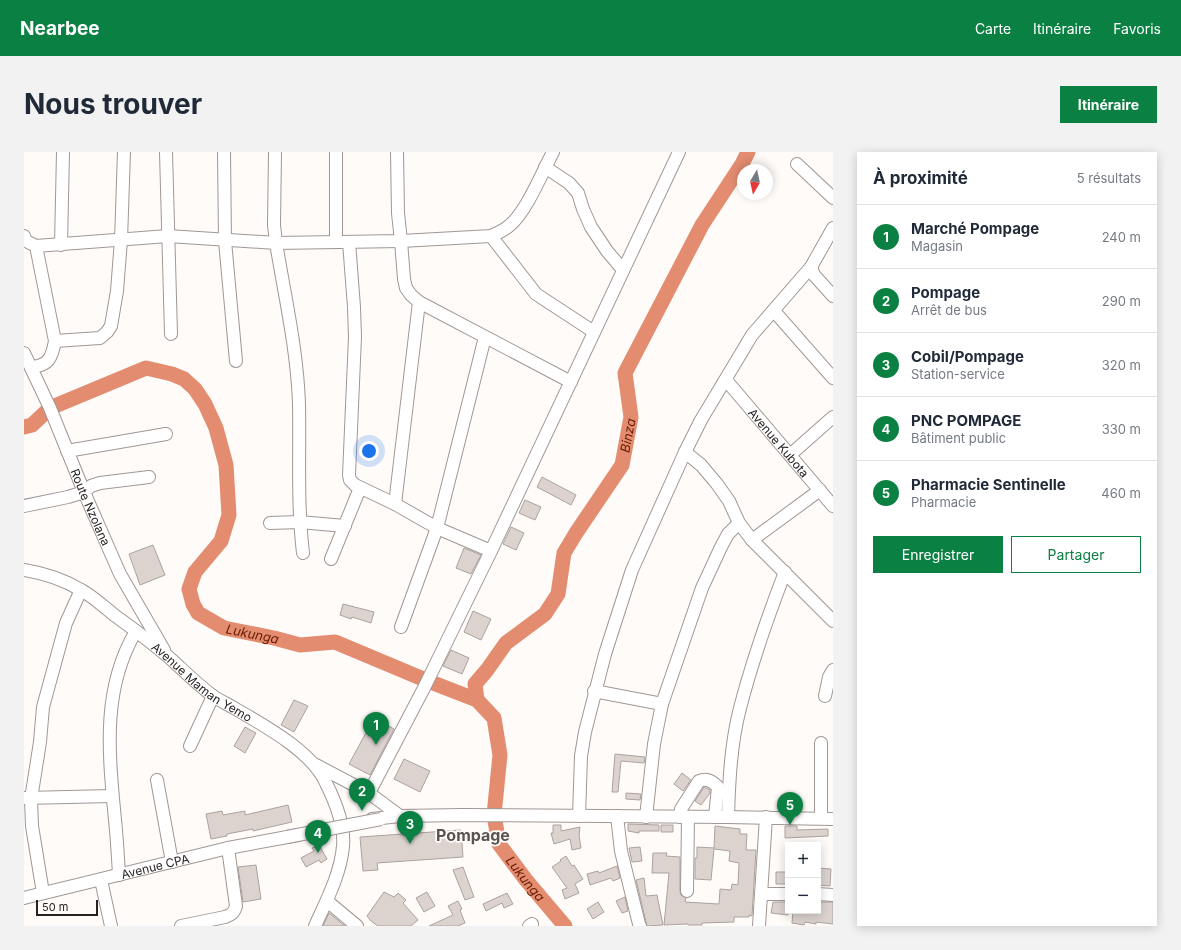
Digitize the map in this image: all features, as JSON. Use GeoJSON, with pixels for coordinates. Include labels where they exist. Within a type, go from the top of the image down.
{"type":"FeatureCollection","features":[{"type":"Feature","properties":{"kind":"street"},"geometry":{"type":"LineString","coordinates":[[61,245],[63,152]]}},
{"type":"Feature","properties":{"kind":"street"},"geometry":{"type":"LineString","coordinates":[[55,341],[100,338],[111,326],[117,291],[121,240],[124,152]]}},
{"type":"Feature","properties":{"kind":"street"},"geometry":{"type":"LineString","coordinates":[[166,152],[171,334]]}},
{"type":"Feature","properties":{"kind":"street"},"geometry":{"type":"LineString","coordinates":[[224,152],[225,240],[236,361]]}},
{"type":"Feature","properties":{"kind":"street"},"geometry":{"type":"LineString","coordinates":[[275,152],[274,225],[295,351],[299,403],[299,522],[303,553]]}},
{"type":"Feature","properties":{"kind":"street"},"geometry":{"type":"LineString","coordinates":[[336,152],[342,242],[354,307],[355,337],[350,480],[360,488],[395,504],[437,528],[491,551]]}},
{"type":"Feature","properties":{"kind":"street"},"geometry":{"type":"LineString","coordinates":[[397,152],[398,213],[404,279],[406,288],[410,295],[419,302],[571,382]]}},
{"type":"Feature","properties":{"kind":"street"},"geometry":{"type":"LineString","coordinates":[[24,236],[26,241],[36,246],[168,236],[276,244],[491,236],[502,231],[511,224],[522,211],[553,152]]}},
{"type":"Feature","properties":{"kind":"street"},"geometry":{"type":"LineString","coordinates":[[369,793],[424,688],[491,551],[679,152]]}},
{"type":"Feature","properties":{"kind":"street"},"geometry":{"type":"LineString","coordinates":[[797,164],[833,198]]}},
{"type":"Feature","properties":{"kind":"street"},"geometry":{"type":"LineString","coordinates":[[546,167],[568,183],[578,193],[591,227],[607,251],[623,270]]}},
{"type":"Feature","properties":{"kind":"street"},"geometry":{"type":"LineString","coordinates":[[578,816],[581,756],[594,691],[632,570],[701,420],[752,335],[811,267],[833,228]]}},
{"type":"Feature","properties":{"kind":"street"},"geometry":{"type":"LineString","coordinates":[[491,236],[536,294],[594,332]]}},
{"type":"Feature","properties":{"kind":"street"},"geometry":{"type":"LineString","coordinates":[[30,367],[38,366],[48,361],[52,354],[55,341],[36,246]]}},
{"type":"Feature","properties":{"kind":"street"},"geometry":{"type":"LineString","coordinates":[[811,267],[818,280],[833,296]]}},
{"type":"Feature","properties":{"kind":"street"},"geometry":{"type":"LineString","coordinates":[[395,504],[419,302]]}},
{"type":"Feature","properties":{"kind":"street"},"geometry":{"type":"LineString","coordinates":[[774,311],[833,378]]}},
{"type":"Feature","properties":{"kind":"street"},"geometry":{"type":"LineString","coordinates":[[401,627],[437,528],[485,337]]}},
{"type":"Feature","properties":{"kind":"street","name":"Route Nzolana"},"geometry":{"type":"LineString","coordinates":[[24,353],[42,391],[120,574],[167,656]]}},
{"type":"Feature","properties":{"kind":"street","name":"Avenue Kubota"},"geometry":{"type":"LineString","coordinates":[[726,380],[833,506]]}},
{"type":"Feature","properties":{"kind":"street"},"geometry":{"type":"LineString","coordinates":[[790,455],[833,417]]}},
{"type":"Feature","properties":{"kind":"street"},"geometry":{"type":"LineString","coordinates":[[67,451],[166,434]]}},
{"type":"Feature","properties":{"kind":"street"},"geometry":{"type":"LineString","coordinates":[[685,452],[701,465],[717,484],[729,501],[739,523],[752,540],[833,621]]}},
{"type":"Feature","properties":{"kind":"street"},"geometry":{"type":"LineString","coordinates":[[24,506],[68,498],[84,492],[91,486],[100,483],[149,477]]}},
{"type":"Feature","properties":{"kind":"street"},"geometry":{"type":"LineString","coordinates":[[331,559],[360,488]]}},
{"type":"Feature","properties":{"kind":"street"},"geometry":{"type":"LineString","coordinates":[[752,540],[820,490]]}},
{"type":"Feature","properties":{"kind":"street"},"geometry":{"type":"LineString","coordinates":[[270,523],[299,522],[345,526]]}},
{"type":"Feature","properties":{"kind":"street"},"geometry":{"type":"LineString","coordinates":[[646,817],[654,744],[662,704],[702,588],[728,534],[739,523]]}},
{"type":"Feature","properties":{"kind":"street","name":"Avenue Maman Yemo"},"geometry":{"type":"LineString","coordinates":[[25,572],[57,579],[81,590],[136,631],[213,696],[264,726],[298,750],[315,765],[328,786],[341,826],[343,846],[341,859],[327,901],[315,926]]}},
{"type":"Feature","properties":{"kind":"street"},"geometry":{"type":"LineString","coordinates":[[728,816],[729,771],[740,708],[769,615],[785,572]]}},
{"type":"Feature","properties":{"kind":"street"},"geometry":{"type":"LineString","coordinates":[[43,893],[27,799],[40,742],[43,708],[66,623],[81,590]]}},
{"type":"Feature","properties":{"kind":"street"},"geometry":{"type":"LineString","coordinates":[[119,875],[112,796],[109,733],[115,681],[124,653],[136,631]]}},
{"type":"Feature","properties":{"kind":"street"},"geometry":{"type":"LineString","coordinates":[[825,696],[829,677],[833,670]]}},
{"type":"Feature","properties":{"kind":"street"},"geometry":{"type":"LineString","coordinates":[[594,691],[662,704]]}},
{"type":"Feature","properties":{"kind":"street"},"geometry":{"type":"LineString","coordinates":[[190,746],[213,696]]}},
{"type":"Feature","properties":{"kind":"street"},"geometry":{"type":"LineString","coordinates":[[287,837],[400,816],[728,816],[827,819],[821,743]]}},
{"type":"Feature","properties":{"kind":"street"},"geometry":{"type":"LineString","coordinates":[[315,765],[369,793],[400,816]]}},
{"type":"Feature","properties":{"kind":"street"},"geometry":{"type":"LineString","coordinates":[[687,891],[684,817],[681,809],[699,781],[706,779],[718,787],[715,817]]}},
{"type":"Feature","properties":{"kind":"street"},"geometry":{"type":"LineString","coordinates":[[157,780],[172,862]]}},
{"type":"Feature","properties":{"kind":"street"},"geometry":{"type":"LineString","coordinates":[[27,799],[112,796]]}},
{"type":"Feature","properties":{"kind":"street"},"geometry":{"type":"LineString","coordinates":[[616,816],[621,851],[640,926]]}},
{"type":"Feature","properties":{"kind":"street"},"geometry":{"type":"LineString","coordinates":[[759,926],[766,817]]}},
{"type":"Feature","properties":{"kind":"street"},"geometry":{"type":"LineString","coordinates":[[287,837],[381,819]]}},
{"type":"Feature","properties":{"kind":"street","name":"Avenue CPA"},"geometry":{"type":"LineString","coordinates":[[24,898],[228,848],[287,837]]}},
{"type":"Feature","properties":{"kind":"street"},"geometry":{"type":"LineString","coordinates":[[182,926],[225,917],[232,915],[235,911],[236,906],[228,848]]}},
{"type":"Feature","properties":{"kind":"street"},"geometry":{"type":"LineString","coordinates":[[101,880],[111,926]]}},
{"type":"Feature","properties":{"kind":"street"},"geometry":{"type":"LineString","coordinates":[[761,894],[785,894]]}},
{"type":"Feature","properties":{"kind":"street"},"geometry":{"type":"LineString","coordinates":[[821,894],[833,895]]}},
{"type":"Feature","properties":{"kind":"street"},"geometry":{"type":"LineString","coordinates":[[327,901],[357,926]]}},
{"type":"Feature","properties":{"kind":"building"},"geometry":{"type":"Polygon","coordinates":[[[542,477],[576,495],[571,505],[537,487],[542,477]]]}},
{"type":"Feature","properties":{"kind":"building"},"geometry":{"type":"Polygon","coordinates":[[[525,500],[541,507],[535,520],[519,513],[525,500]]]}},
{"type":"Feature","properties":{"kind":"building"},"geometry":{"type":"Polygon","coordinates":[[[511,527],[524,533],[516,550],[503,544],[511,527]]]}},
{"type":"Feature","properties":{"kind":"building"},"geometry":{"type":"Polygon","coordinates":[[[153,545],[165,575],[140,585],[129,554],[153,545]]]}},
{"type":"Feature","properties":{"kind":"building"},"geometry":{"type":"Polygon","coordinates":[[[464,548],[481,555],[471,574],[456,568],[464,548]]]}},
{"type":"Feature","properties":{"kind":"building"},"geometry":{"type":"Polygon","coordinates":[[[343,604],[374,612],[371,623],[340,615],[343,604]]]}},
{"type":"Feature","properties":{"kind":"building"},"geometry":{"type":"Polygon","coordinates":[[[473,611],[491,619],[481,640],[464,632],[473,611]]]}},
{"type":"Feature","properties":{"kind":"building"},"geometry":{"type":"Polygon","coordinates":[[[451,650],[469,658],[462,674],[443,666],[451,650]]]}},
{"type":"Feature","properties":{"kind":"building"},"geometry":{"type":"Polygon","coordinates":[[[294,700],[308,706],[294,732],[281,725],[294,700]]]}},
{"type":"Feature","properties":{"kind":"building"},"geometry":{"type":"Polygon","coordinates":[[[374,718],[394,729],[370,775],[349,764],[374,718]]]}},
{"type":"Feature","properties":{"kind":"building"},"geometry":{"type":"Polygon","coordinates":[[[245,727],[256,733],[245,753],[234,746],[245,727]]]}},
{"type":"Feature","properties":{"kind":"building"},"geometry":{"type":"Polygon","coordinates":[[[615,754],[645,757],[644,763],[621,761],[618,792],[612,792],[615,754]]]}},
{"type":"Feature","properties":{"kind":"building"},"geometry":{"type":"Polygon","coordinates":[[[404,759],[430,771],[420,792],[394,779],[404,759]]]}},
{"type":"Feature","properties":{"kind":"building"},"geometry":{"type":"Polygon","coordinates":[[[682,773],[691,780],[683,791],[674,784],[682,773]]]}},
{"type":"Feature","properties":{"kind":"building"},"geometry":{"type":"Polygon","coordinates":[[[704,787],[710,790],[710,793],[701,805],[695,801],[704,787]]]}},
{"type":"Feature","properties":{"kind":"building"},"geometry":{"type":"Polygon","coordinates":[[[626,793],[641,794],[640,800],[626,799],[626,793]]]}},
{"type":"Feature","properties":{"kind":"building"},"geometry":{"type":"Polygon","coordinates":[[[288,805],[292,822],[253,831],[253,829],[227,834],[227,836],[211,839],[206,814],[222,811],[223,815],[245,811],[245,815],[288,805]]]}},
{"type":"Feature","properties":{"kind":"building"},"geometry":{"type":"Polygon","coordinates":[[[628,824],[659,825],[659,831],[639,831],[639,833],[628,831],[628,824]]]}},
{"type":"Feature","properties":{"kind":"building"},"geometry":{"type":"Polygon","coordinates":[[[553,825],[561,825],[561,831],[580,827],[579,835],[581,848],[572,850],[570,839],[554,844],[551,833],[553,833],[553,825]]]}},
{"type":"Feature","properties":{"kind":"building"},"geometry":{"type":"Polygon","coordinates":[[[661,825],[673,825],[673,832],[661,832],[661,825]]]}},
{"type":"Feature","properties":{"kind":"building"},"geometry":{"type":"Polygon","coordinates":[[[715,826],[740,829],[740,834],[747,834],[746,850],[756,850],[752,916],[734,917],[734,922],[702,923],[702,925],[664,925],[669,873],[652,873],[653,853],[667,853],[666,856],[680,857],[680,891],[681,895],[686,898],[685,902],[719,904],[720,889],[731,890],[732,884],[738,885],[739,863],[729,861],[730,851],[714,849],[711,880],[695,879],[695,858],[697,858],[697,847],[714,848],[715,826]]]}},
{"type":"Feature","properties":{"kind":"building"},"geometry":{"type":"Polygon","coordinates":[[[785,826],[797,826],[797,830],[828,829],[828,836],[785,838],[785,826]]]}},
{"type":"Feature","properties":{"kind":"building"},"geometry":{"type":"Polygon","coordinates":[[[461,830],[463,857],[377,863],[378,870],[363,871],[360,837],[461,830]]]}},
{"type":"Feature","properties":{"kind":"building"},"geometry":{"type":"Polygon","coordinates":[[[319,845],[327,859],[321,863],[319,860],[306,867],[301,858],[314,851],[312,848],[319,845]]]}},
{"type":"Feature","properties":{"kind":"building"},"geometry":{"type":"Polygon","coordinates":[[[640,847],[642,861],[632,862],[629,848],[640,847]]]}},
{"type":"Feature","properties":{"kind":"building"},"geometry":{"type":"Polygon","coordinates":[[[566,856],[583,879],[575,884],[579,893],[565,899],[562,890],[567,888],[552,867],[566,856]]]}},
{"type":"Feature","properties":{"kind":"building"},"geometry":{"type":"Polygon","coordinates":[[[256,865],[261,899],[243,902],[238,867],[256,865]]]}},
{"type":"Feature","properties":{"kind":"building"},"geometry":{"type":"Polygon","coordinates":[[[617,866],[620,878],[613,881],[611,878],[590,885],[587,874],[598,871],[599,873],[617,866]]]}},
{"type":"Feature","properties":{"kind":"building"},"geometry":{"type":"Polygon","coordinates":[[[463,867],[474,897],[465,900],[453,870],[463,867]]]}},
{"type":"Feature","properties":{"kind":"building"},"geometry":{"type":"Polygon","coordinates":[[[821,868],[831,869],[830,886],[821,885],[821,868]]]}},
{"type":"Feature","properties":{"kind":"building"},"geometry":{"type":"Polygon","coordinates":[[[776,872],[785,872],[785,884],[776,884],[776,872]]]}},
{"type":"Feature","properties":{"kind":"building"},"geometry":{"type":"Polygon","coordinates":[[[644,878],[646,896],[657,895],[663,925],[647,926],[636,880],[644,878]]]}},
{"type":"Feature","properties":{"kind":"building"},"geometry":{"type":"Polygon","coordinates":[[[384,892],[394,897],[398,893],[406,900],[403,903],[418,920],[411,926],[378,926],[371,921],[367,916],[384,892]]]}},
{"type":"Feature","properties":{"kind":"building"},"geometry":{"type":"Polygon","coordinates":[[[427,892],[435,906],[424,912],[416,898],[427,892]]]}},
{"type":"Feature","properties":{"kind":"building"},"geometry":{"type":"Polygon","coordinates":[[[507,893],[513,904],[504,908],[502,903],[486,911],[483,904],[507,893]]]}},
{"type":"Feature","properties":{"kind":"building"},"geometry":{"type":"Polygon","coordinates":[[[625,897],[628,911],[622,913],[616,901],[625,897]]]}},
{"type":"Feature","properties":{"kind":"building"},"geometry":{"type":"Polygon","coordinates":[[[458,901],[462,909],[460,910],[465,923],[458,926],[429,926],[453,915],[448,906],[458,901]]]}},
{"type":"Feature","properties":{"kind":"building"},"geometry":{"type":"Polygon","coordinates":[[[598,902],[604,912],[593,919],[587,909],[598,902]]]}},
{"type":"Feature","properties":{"kind":"building"},"geometry":{"type":"Polygon","coordinates":[[[773,902],[785,902],[785,914],[788,915],[771,913],[773,902]]]}},
{"type":"Feature","properties":{"kind":"building"},"geometry":{"type":"Polygon","coordinates":[[[821,902],[833,902],[833,924],[816,922],[816,924],[805,922],[804,925],[792,923],[793,914],[821,914],[821,902]]]}},
{"type":"Feature","properties":{"kind":"building"},"geometry":{"type":"Polygon","coordinates":[[[329,913],[345,926],[323,926],[329,913]]]}},
{"type":"Feature","properties":{"kind":"waterway","name":"Binza"},"geometry":{"type":"LineString","coordinates":[[477,700],[475,684],[506,643],[545,614],[558,594],[564,553],[622,465],[631,417],[625,373],[702,225],[742,164],[748,152]]}},
{"type":"Feature","properties":{"kind":"waterway","name":"Lukunga"},"geometry":{"type":"LineString","coordinates":[[24,427],[32,425],[50,408],[146,368],[172,374],[184,379],[195,389],[205,404],[216,428],[226,465],[229,515],[221,541],[195,572],[189,589],[193,604],[198,613],[224,628],[300,645],[335,642],[477,700],[494,718],[500,755],[494,815],[499,844],[526,880],[565,926]]}},
{"type":"Feature","properties":{"kind":"place","name":"Marché Pompage"},"geometry":{"type":"Point","coordinates":[376,745]}},
{"type":"Feature","properties":{"kind":"place","name":"Pompage"},"geometry":{"type":"Point","coordinates":[362,811]}},
{"type":"Feature","properties":{"kind":"place","name":"Pharmacie Sentinelle"},"geometry":{"type":"Point","coordinates":[790,825]}},
{"type":"Feature","properties":{"kind":"place","name":"Cobil/Pompage"},"geometry":{"type":"Point","coordinates":[410,844]}},
{"type":"Feature","properties":{"kind":"place","name":"PNC POMPAGE"},"geometry":{"type":"Point","coordinates":[318,853]}},
{"type":"Feature","properties":{"kind":"district","name":"Pompage"},"geometry":{"type":"Point","coordinates":[473,835]}}]}
